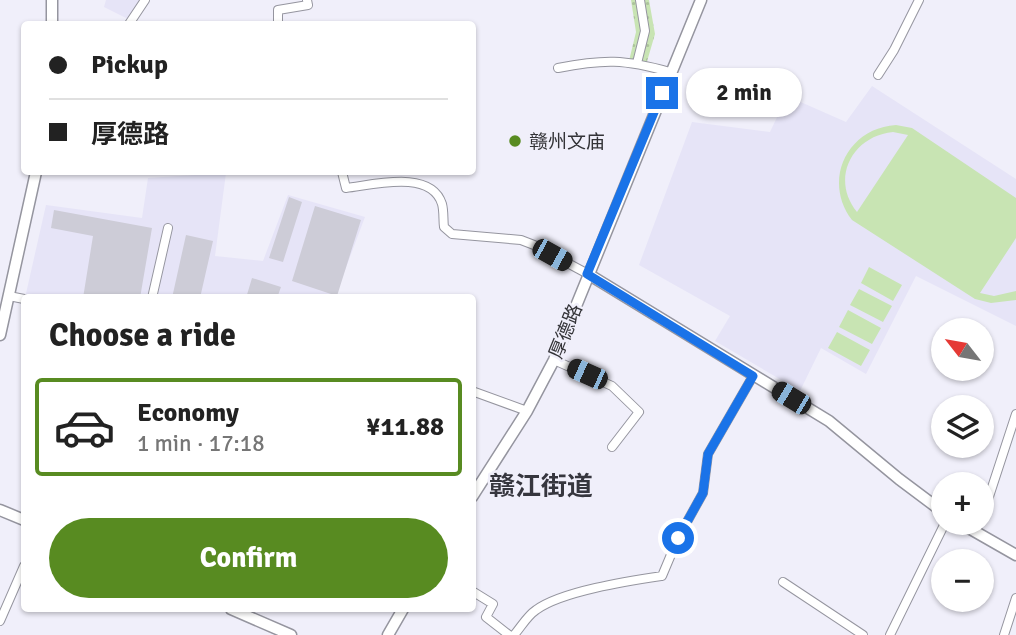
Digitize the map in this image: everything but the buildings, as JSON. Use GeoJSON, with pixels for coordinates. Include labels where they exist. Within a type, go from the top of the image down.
{"type":"FeatureCollection","features":[{"type":"Feature","properties":{"kind":"street"},"geometry":{"type":"LineString","coordinates":[[52,0],[52,21]]}},
{"type":"Feature","properties":{"kind":"street"},"geometry":{"type":"LineString","coordinates":[[131,21],[145,0]]}},
{"type":"Feature","properties":{"kind":"street"},"geometry":{"type":"LineString","coordinates":[[278,21],[278,10],[308,5],[307,0]]}},
{"type":"Feature","properties":{"kind":"street"},"geometry":{"type":"LineString","coordinates":[[637,63],[645,31],[640,0]]}},
{"type":"Feature","properties":{"kind":"street","name":"厚德路"},"geometry":{"type":"LineString","coordinates":[[476,492],[527,411],[554,360],[701,0]]}},
{"type":"Feature","properties":{"kind":"street"},"geometry":{"type":"LineString","coordinates":[[878,75],[919,0]]}},
{"type":"Feature","properties":{"kind":"street"},"geometry":{"type":"LineString","coordinates":[[558,68],[614,60],[670,72]]}},
{"type":"Feature","properties":{"kind":"street"},"geometry":{"type":"LineString","coordinates":[[0,335],[35,175]]}},
{"type":"Feature","properties":{"kind":"street"},"geometry":{"type":"LineString","coordinates":[[343,175],[346,188],[420,182],[438,197],[442,205],[444,227],[452,234],[520,240],[587,274],[830,421],[931,503]]}},
{"type":"Feature","properties":{"kind":"street"},"geometry":{"type":"LineString","coordinates":[[153,294],[167,228]]}},
{"type":"Feature","properties":{"kind":"street"},"geometry":{"type":"LineString","coordinates":[[9,296],[21,298]]}},
{"type":"Feature","properties":{"kind":"street"},"geometry":{"type":"LineString","coordinates":[[554,360],[612,386],[639,412],[612,447]]}},
{"type":"Feature","properties":{"kind":"street"},"geometry":{"type":"LineString","coordinates":[[476,594],[493,604],[486,617],[512,635],[533,612],[549,602],[629,581],[662,576],[678,538],[703,493],[708,454],[753,376]]}},
{"type":"Feature","properties":{"kind":"street"},"geometry":{"type":"LineString","coordinates":[[476,392],[527,411]]}},
{"type":"Feature","properties":{"kind":"street"},"geometry":{"type":"LineString","coordinates":[[994,481],[1016,414]]}},
{"type":"Feature","properties":{"kind":"street"},"geometry":{"type":"LineString","coordinates":[[0,510],[21,519]]}},
{"type":"Feature","properties":{"kind":"street"},"geometry":{"type":"LineString","coordinates":[[890,635],[939,535]]}},
{"type":"Feature","properties":{"kind":"street"},"geometry":{"type":"LineString","coordinates":[[988,535],[1016,555]]}},
{"type":"Feature","properties":{"kind":"street"},"geometry":{"type":"LineString","coordinates":[[0,621],[21,573]]}},
{"type":"Feature","properties":{"kind":"street"},"geometry":{"type":"LineString","coordinates":[[783,582],[863,635]]}},
{"type":"Feature","properties":{"kind":"street"},"geometry":{"type":"LineString","coordinates":[[1004,635],[1016,598]]}},
{"type":"Feature","properties":{"kind":"street"},"geometry":{"type":"LineString","coordinates":[[238,612],[291,635]]}},
{"type":"Feature","properties":{"kind":"street"},"geometry":{"type":"LineString","coordinates":[[388,635],[401,612]]}},
{"type":"Feature","properties":{"kind":"shaded area"},"geometry":{"type":"Polygon","coordinates":[[[106,0],[140,0],[128,19],[104,7],[106,0]]]}},
{"type":"Feature","properties":{"kind":"shaded area"},"geometry":{"type":"Polygon","coordinates":[[[872,86],[1016,179],[1016,326],[916,276],[866,374],[821,348],[800,391],[715,341],[730,316],[639,265],[692,122],[770,132],[787,96],[846,122],[872,86]]]}},
{"type":"Feature","properties":{"kind":"shaded area"},"geometry":{"type":"Polygon","coordinates":[[[226,175],[215,256],[263,261],[288,195],[365,217],[336,294],[26,294],[46,205],[142,218],[148,178],[226,175]]]}},
{"type":"Feature","properties":{"kind":"green space"},"geometry":{"type":"Polygon","coordinates":[[[631,0],[649,0],[655,34],[646,65],[629,61],[636,32],[631,0]]]}},
{"type":"Feature","properties":{"kind":"green space"},"geometry":{"type":"Polygon","coordinates":[[[896,125],[912,128],[1016,198],[1016,238],[980,293],[994,296],[1016,291],[1016,300],[991,303],[975,299],[852,220],[843,205],[839,189],[844,159],[864,136],[879,128],[896,125]],[[893,132],[879,135],[856,150],[849,161],[845,186],[857,212],[908,135],[893,132]]]}},
{"type":"Feature","properties":{"kind":"green space"},"geometry":{"type":"Polygon","coordinates":[[[869,267],[902,285],[893,301],[861,283],[869,267]]]}},
{"type":"Feature","properties":{"kind":"green space"},"geometry":{"type":"Polygon","coordinates":[[[859,289],[892,306],[883,322],[850,305],[859,289]]]}},
{"type":"Feature","properties":{"kind":"green space"},"geometry":{"type":"Polygon","coordinates":[[[848,310],[881,328],[872,344],[839,327],[848,310]]]}},
{"type":"Feature","properties":{"kind":"green space"},"geometry":{"type":"Polygon","coordinates":[[[837,332],[870,350],[861,366],[828,348],[837,332]]]}},
{"type":"Feature","properties":{"kind":"place","name":"赣州文庙"},"geometry":{"type":"Point","coordinates":[515,141]}},
{"type":"Feature","properties":{"kind":"district","name":"赣江街道"},"geometry":{"type":"Point","coordinates":[541,486]}},
{"type":"Feature","properties":{"kind":"route"},"geometry":{"type":"LineString","coordinates":[[662,93],[587,274],[753,376],[708,454],[703,493],[678,538]]}}]}
